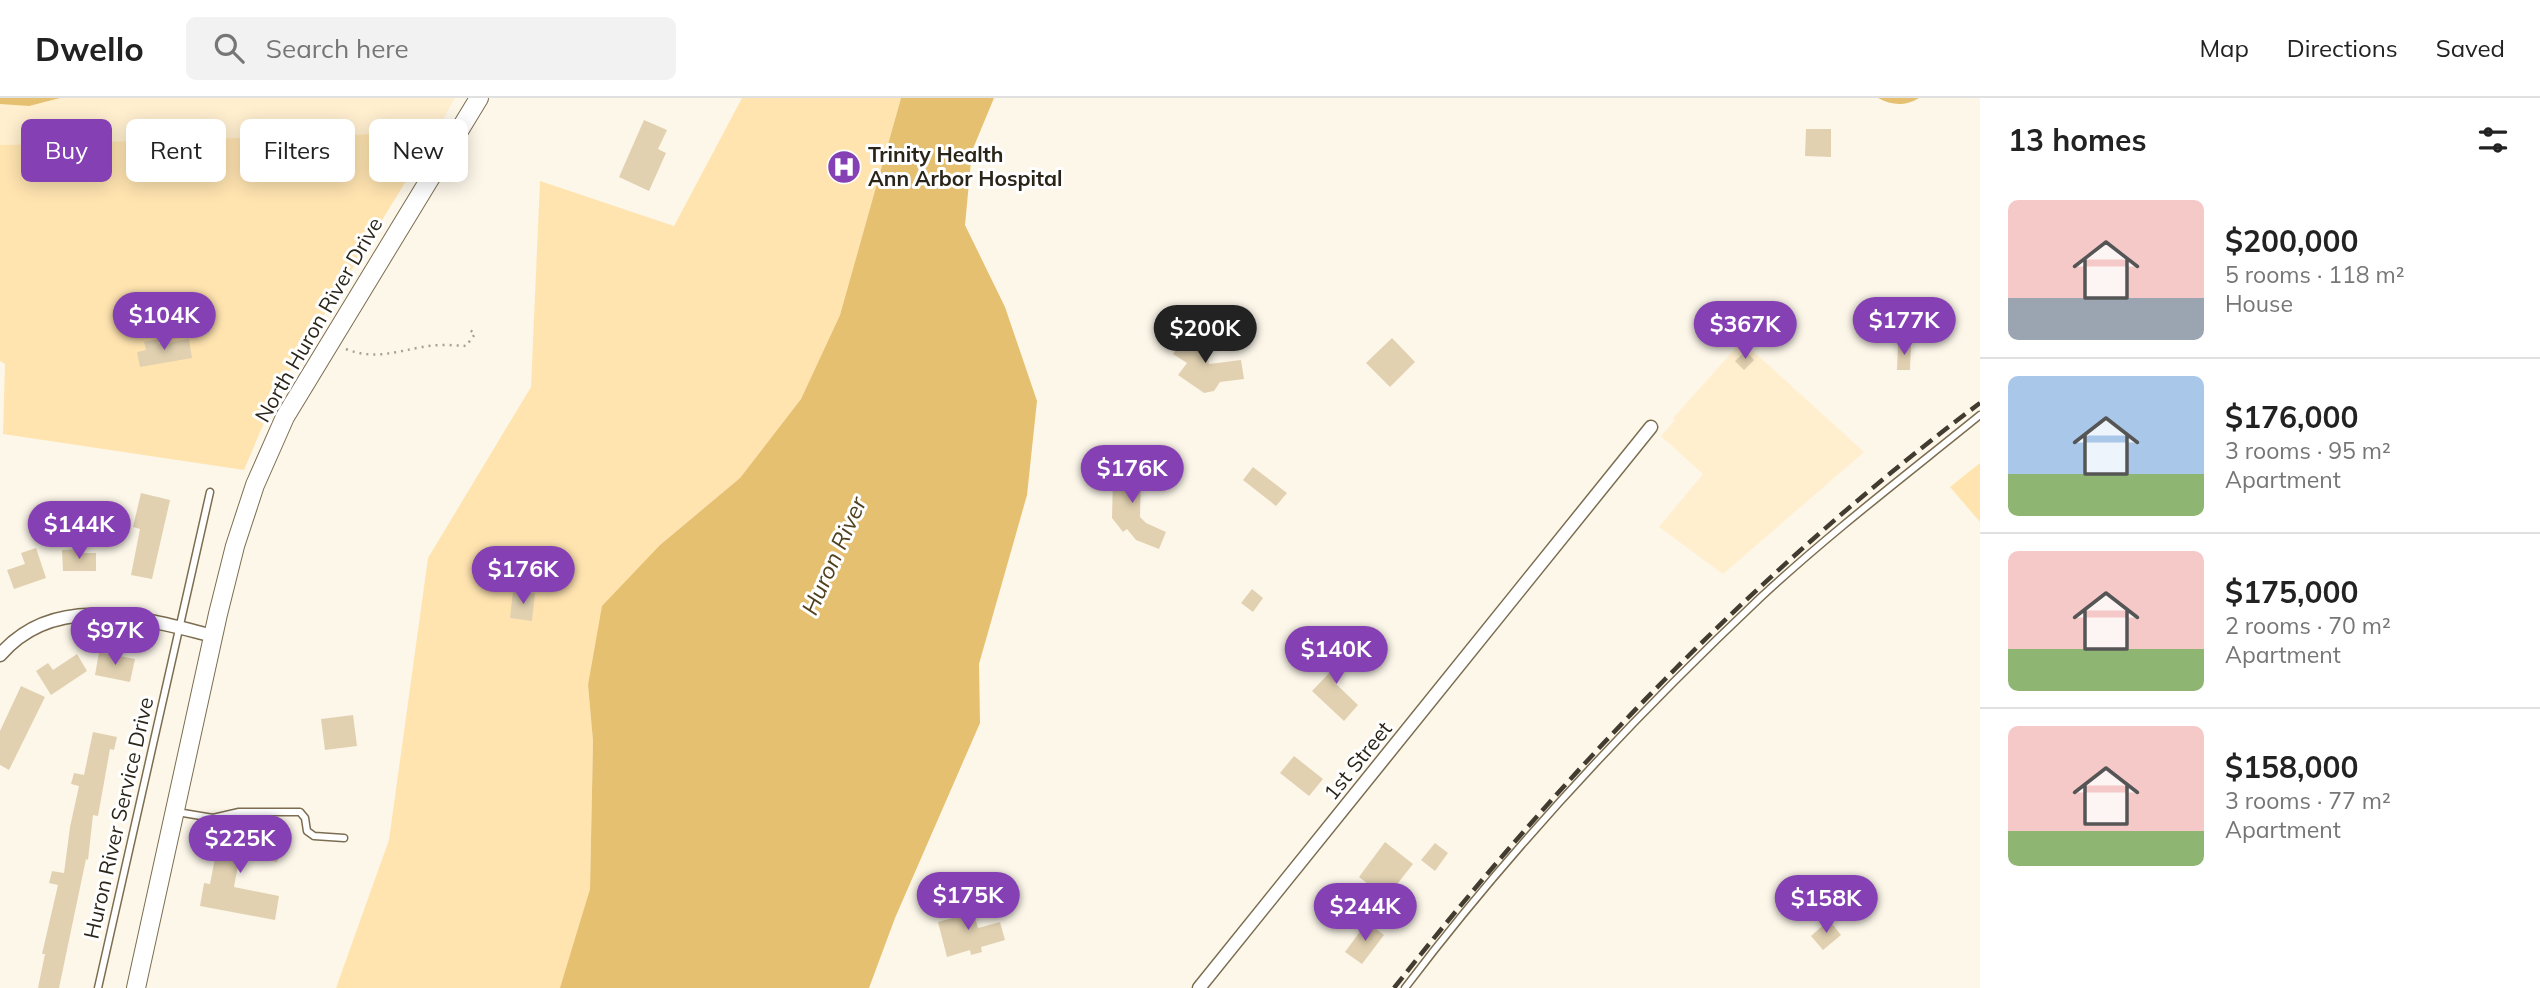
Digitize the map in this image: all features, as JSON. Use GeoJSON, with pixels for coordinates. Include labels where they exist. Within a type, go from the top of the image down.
{"type":"FeatureCollection","features":[{"type":"Feature","properties":{"kind":"main road","name":"North Huron River Drive"},"geometry":{"type":"LineString","coordinates":[[136,988],[235,546],[255,485],[285,417],[479,98]]}},
{"type":"Feature","properties":{"kind":"street","name":"1st Street"},"geometry":{"type":"LineString","coordinates":[[1199,988],[1651,427]]}},
{"type":"Feature","properties":{"kind":"street"},"geometry":{"type":"LineString","coordinates":[[0,655],[8,645],[32,628],[59,617],[72,615],[106,614],[214,636]]}},
{"type":"Feature","properties":{"kind":"lane"},"geometry":{"type":"LineString","coordinates":[[1405,988],[1457,919],[1556,807],[1669,688],[1762,597],[1856,514],[1980,415]]}},
{"type":"Feature","properties":{"kind":"lane","name":"Huron River Service Drive"},"geometry":{"type":"LineString","coordinates":[[98,988],[210,492]]}},
{"type":"Feature","properties":{"kind":"lane"},"geometry":{"type":"LineString","coordinates":[[175,812],[213,818],[239,812],[300,812],[305,818],[307,831],[314,836],[344,838]]}},
{"type":"Feature","properties":{"kind":"path"},"geometry":{"type":"LineString","coordinates":[[330,343],[355,353],[380,356],[423,346],[466,346],[475,334],[469,328]]}},
{"type":"Feature","properties":{"kind":"shaded area"},"geometry":{"type":"Polygon","coordinates":[[[0,98],[455,98],[443,119],[369,119],[369,134],[355,134],[355,119],[240,119],[240,138],[226,138],[226,119],[126,119],[126,141],[112,142],[112,119],[21,119],[21,144],[0,145],[0,98]]]}},
{"type":"Feature","properties":{"kind":"shaded area"},"geometry":{"type":"Polygon","coordinates":[[[742,98],[901,98],[840,315],[801,399],[740,478],[660,545],[588,685],[593,741],[590,889],[561,988],[336,988],[389,840],[428,558],[531,387],[540,181],[674,226],[742,98]]]}},
{"type":"Feature","properties":{"kind":"shaded area"},"geometry":{"type":"Polygon","coordinates":[[[355,134],[369,134],[369,182],[405,182],[277,392],[244,470],[3,434],[5,364],[0,361],[0,145],[21,144],[21,182],[112,182],[112,142],[126,141],[126,182],[226,182],[226,138],[240,138],[240,182],[355,182],[355,134]]]}},
{"type":"Feature","properties":{"kind":"shaded area"},"geometry":{"type":"Polygon","coordinates":[[[1742,341],[1864,452],[1723,574],[1659,527],[1703,474],[1661,436],[1675,420],[1673,418],[1742,341]]]}},
{"type":"Feature","properties":{"kind":"shaded area"},"geometry":{"type":"Polygon","coordinates":[[[1980,463],[1980,522],[1950,487],[1980,463]]]}},
{"type":"Feature","properties":{"kind":"water"},"geometry":{"type":"Polygon","coordinates":[[[0,98],[60,98],[29,106],[0,104],[0,98]]]}},
{"type":"Feature","properties":{"kind":"water","name":"Huron River"},"geometry":{"type":"Polygon","coordinates":[[[901,98],[994,98],[972,151],[965,225],[1005,307],[1037,401],[1027,495],[979,664],[980,723],[895,918],[869,988],[560,988],[590,889],[593,741],[588,685],[602,606],[660,545],[740,478],[801,399],[840,315],[901,98]]]}},
{"type":"Feature","properties":{"kind":"water"},"geometry":{"type":"Polygon","coordinates":[[[1878,98],[1919,98],[1898,104],[1878,98]]]}},
{"type":"Feature","properties":{"kind":"building"},"geometry":{"type":"Polygon","coordinates":[[[644,120],[667,130],[658,149],[666,153],[649,191],[619,177],[644,120]]]}},
{"type":"Feature","properties":{"kind":"building"},"geometry":{"type":"Polygon","coordinates":[[[1806,129],[1831,129],[1831,157],[1805,156],[1806,129]]]}},
{"type":"Feature","properties":{"kind":"building"},"geometry":{"type":"Polygon","coordinates":[[[1199,331],[1200,337],[1209,343],[1206,346],[1209,364],[1241,360],[1244,379],[1220,382],[1214,391],[1204,393],[1178,375],[1187,363],[1173,354],[1187,333],[1199,331]]]}},
{"type":"Feature","properties":{"kind":"building"},"geometry":{"type":"Polygon","coordinates":[[[1392,338],[1415,362],[1390,387],[1366,363],[1392,338]]]}},
{"type":"Feature","properties":{"kind":"building"},"geometry":{"type":"Polygon","coordinates":[[[158,339],[159,344],[189,339],[192,358],[140,367],[137,352],[146,350],[144,342],[158,339]]]}},
{"type":"Feature","properties":{"kind":"building"},"geometry":{"type":"Polygon","coordinates":[[[1898,344],[1911,344],[1910,370],[1897,370],[1898,344]]]}},
{"type":"Feature","properties":{"kind":"building"},"geometry":{"type":"Polygon","coordinates":[[[1746,351],[1754,360],[1744,370],[1735,361],[1746,351]]]}},
{"type":"Feature","properties":{"kind":"building"},"geometry":{"type":"Polygon","coordinates":[[[1120,457],[1131,457],[1141,471],[1140,517],[1146,523],[1166,532],[1159,549],[1136,540],[1127,529],[1123,532],[1112,518],[1113,477],[1119,471],[1120,457]]]}},
{"type":"Feature","properties":{"kind":"building"},"geometry":{"type":"Polygon","coordinates":[[[1253,467],[1287,493],[1276,506],[1243,480],[1253,467]]]}},
{"type":"Feature","properties":{"kind":"building"},"geometry":{"type":"Polygon","coordinates":[[[141,493],[170,500],[152,579],[131,575],[140,529],[133,527],[141,493]]]}},
{"type":"Feature","properties":{"kind":"building"},"geometry":{"type":"Polygon","coordinates":[[[36,548],[46,578],[14,589],[7,570],[25,564],[21,553],[36,548]]]}},
{"type":"Feature","properties":{"kind":"building"},"geometry":{"type":"Polygon","coordinates":[[[82,549],[83,553],[96,553],[96,571],[63,571],[62,550],[82,549]]]}},
{"type":"Feature","properties":{"kind":"building"},"geometry":{"type":"Polygon","coordinates":[[[1252,589],[1263,598],[1253,612],[1241,603],[1252,589]]]}},
{"type":"Feature","properties":{"kind":"building"},"geometry":{"type":"Polygon","coordinates":[[[513,591],[535,593],[532,621],[510,618],[513,591]]]}},
{"type":"Feature","properties":{"kind":"building"},"geometry":{"type":"Polygon","coordinates":[[[1337,646],[1354,659],[1335,683],[1358,705],[1344,721],[1312,691],[1335,667],[1326,659],[1337,646]]]}},
{"type":"Feature","properties":{"kind":"building"},"geometry":{"type":"Polygon","coordinates":[[[99,652],[135,659],[130,682],[95,675],[99,652]]]}},
{"type":"Feature","properties":{"kind":"building"},"geometry":{"type":"Polygon","coordinates":[[[77,654],[87,671],[51,695],[36,671],[48,663],[53,670],[77,654]]]}},
{"type":"Feature","properties":{"kind":"building"},"geometry":{"type":"Polygon","coordinates":[[[21,686],[45,697],[9,770],[0,765],[0,731],[21,686]]]}},
{"type":"Feature","properties":{"kind":"building"},"geometry":{"type":"Polygon","coordinates":[[[353,715],[357,746],[325,750],[321,719],[353,715]]]}},
{"type":"Feature","properties":{"kind":"building"},"geometry":{"type":"Polygon","coordinates":[[[93,732],[117,737],[114,750],[110,749],[98,816],[93,815],[88,860],[86,859],[59,988],[38,988],[45,954],[42,954],[58,885],[49,883],[52,871],[64,873],[79,786],[71,784],[74,773],[84,775],[93,732]]]}},
{"type":"Feature","properties":{"kind":"building"},"geometry":{"type":"Polygon","coordinates":[[[1294,756],[1323,779],[1309,796],[1280,773],[1294,756]]]}},
{"type":"Feature","properties":{"kind":"building"},"geometry":{"type":"Polygon","coordinates":[[[221,827],[282,838],[277,862],[240,854],[234,887],[279,896],[275,920],[200,906],[204,883],[210,884],[221,827]]]}},
{"type":"Feature","properties":{"kind":"building"},"geometry":{"type":"Polygon","coordinates":[[[1385,842],[1413,864],[1386,898],[1359,877],[1385,842]]]}},
{"type":"Feature","properties":{"kind":"building"},"geometry":{"type":"Polygon","coordinates":[[[1435,843],[1448,853],[1435,871],[1421,860],[1435,843]]]}},
{"type":"Feature","properties":{"kind":"building"},"geometry":{"type":"Polygon","coordinates":[[[970,901],[978,928],[1000,922],[1005,940],[981,947],[982,952],[971,955],[970,950],[947,957],[938,922],[963,915],[949,907],[970,901]]]}},
{"type":"Feature","properties":{"kind":"building"},"geometry":{"type":"Polygon","coordinates":[[[1829,920],[1841,935],[1823,950],[1811,936],[1829,920]]]}},
{"type":"Feature","properties":{"kind":"building"},"geometry":{"type":"Polygon","coordinates":[[[1367,922],[1384,935],[1362,964],[1345,952],[1367,922]]]}},
{"type":"Feature","properties":{"kind":"railway"},"geometry":{"type":"LineString","coordinates":[[1394,988],[1526,828],[1668,676],[1819,534],[1898,467],[1980,403]]}},
{"type":"Feature","properties":{"kind":"place","name":"Trinity Health Ann Arbor Hospital"},"geometry":{"type":"Point","coordinates":[844,167]}}]}
